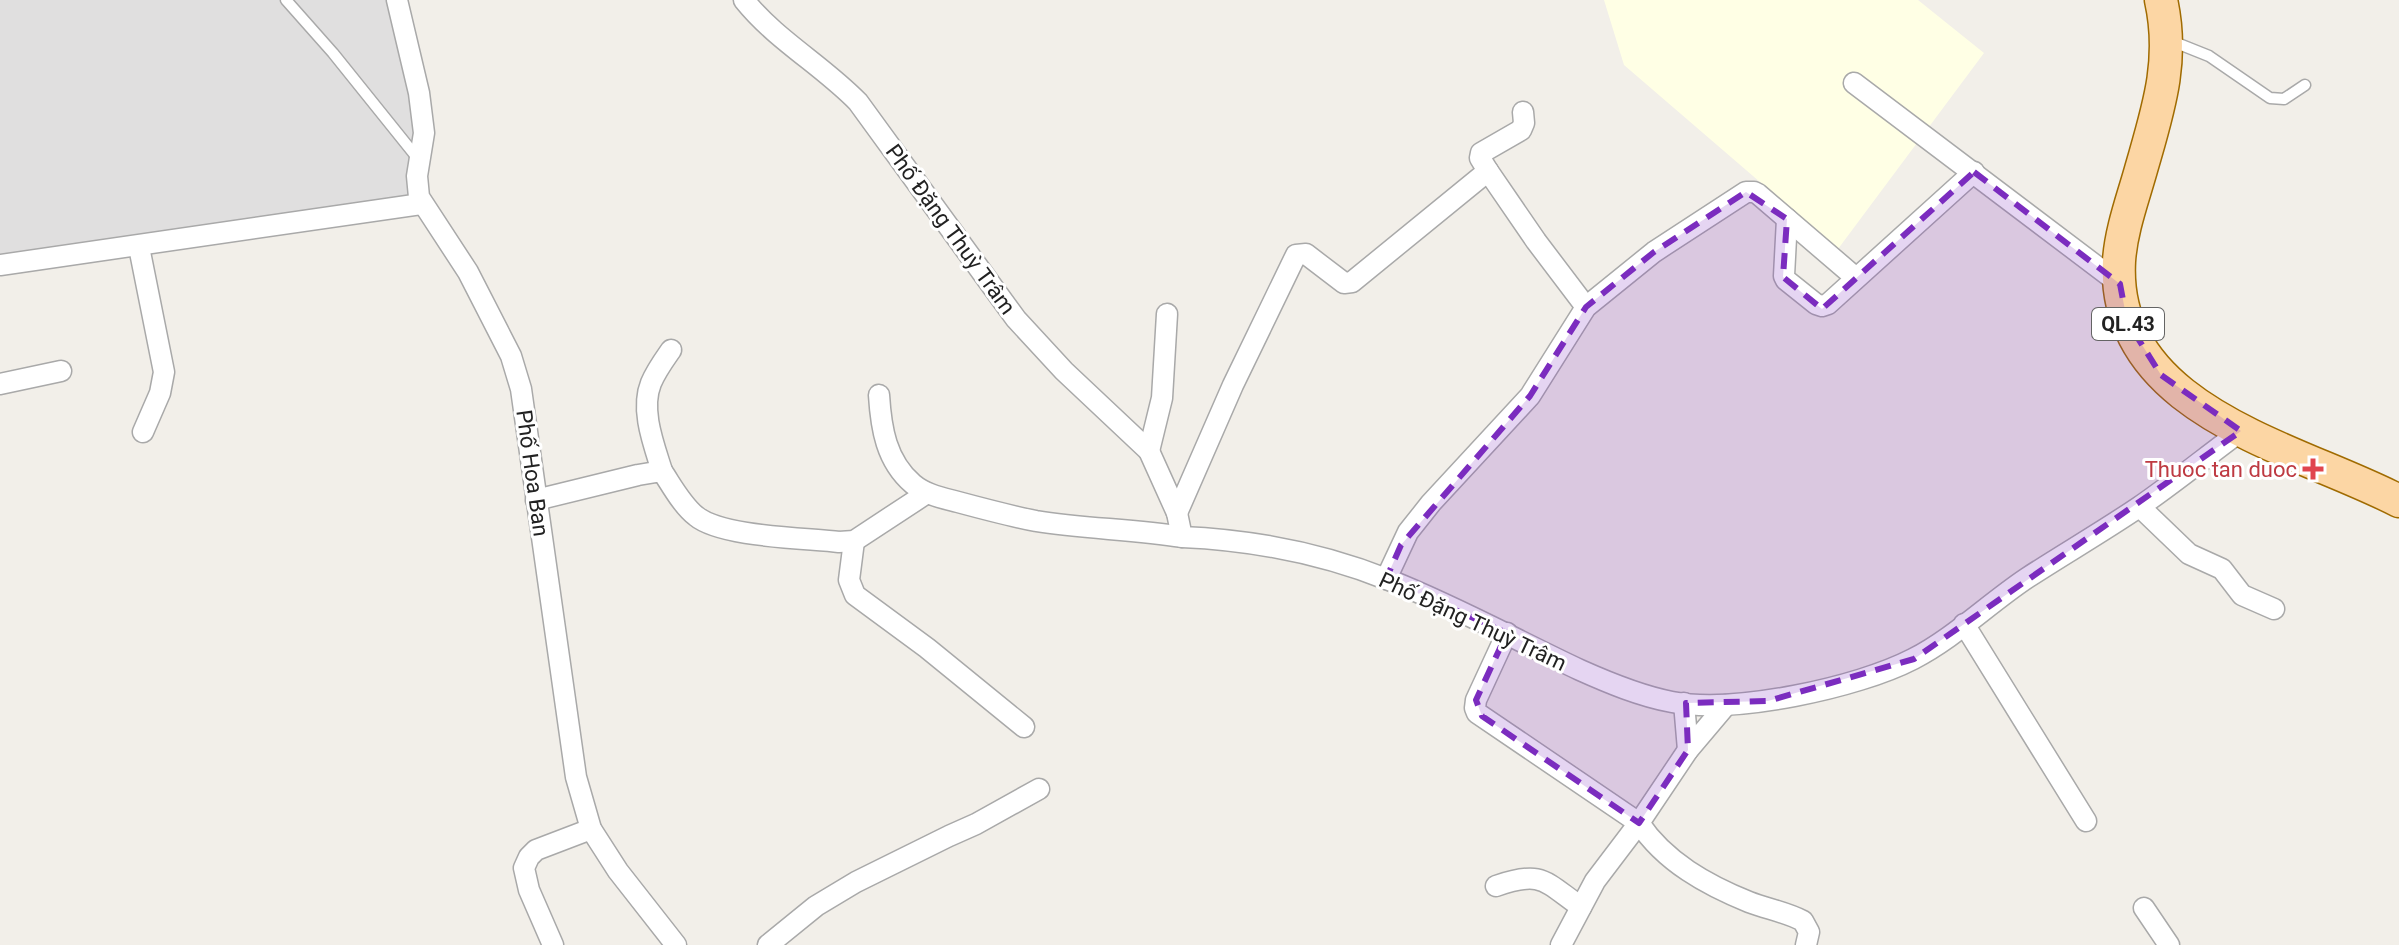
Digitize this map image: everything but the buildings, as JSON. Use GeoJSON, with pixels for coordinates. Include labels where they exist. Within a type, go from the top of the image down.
{"type":"FeatureCollection","features":[{"type":"Feature","properties":{"kind":"main road","name":"QL.43"},"geometry":{"type":"LineString","coordinates":[[2161,0],[2167,39],[2164,86],[2123,235],[2119,261],[2121,303],[2127,321],[2143,352],[2161,375],[2207,412],[2241,431],[2399,501]]}},
{"type":"Feature","properties":{"kind":"street"},"geometry":{"type":"LineString","coordinates":[[0,265],[421,204],[417,187],[424,133],[397,0]]}},
{"type":"Feature","properties":{"kind":"street","name":"Phố Đặng Thuỳ Trâm"},"geometry":{"type":"LineString","coordinates":[[744,0],[765,23],[858,102],[1016,319],[1064,371],[1149,451],[1177,513],[1182,537],[1218,539],[1291,551],[1386,579],[1609,682],[1647,696],[1684,703],[1726,705],[1797,695],[1885,671],[1914,659],[2029,577],[2140,507],[2241,431]]}},
{"type":"Feature","properties":{"kind":"street"},"geometry":{"type":"LineString","coordinates":[[1854,83],[2120,284]]}},
{"type":"Feature","properties":{"kind":"street"},"geometry":{"type":"LineString","coordinates":[[1523,112],[1521,130],[1482,152],[1480,158],[1536,241],[1586,307]]}},
{"type":"Feature","properties":{"kind":"street"},"geometry":{"type":"LineString","coordinates":[[1177,513],[1294,257],[1306,254],[1344,283],[1352,282],[1488,171]]}},
{"type":"Feature","properties":{"kind":"street"},"geometry":{"type":"LineString","coordinates":[[1787,219],[1783,271],[1786,280],[1822,306],[1828,304],[1974,172]]}},
{"type":"Feature","properties":{"kind":"street"},"geometry":{"type":"LineString","coordinates":[[1386,579],[1408,532],[1530,396],[1586,307],[1654,252],[1746,192],[1758,194],[1856,278]]}},
{"type":"Feature","properties":{"kind":"street","name":"Phố Hoa Ban"},"geometry":{"type":"LineString","coordinates":[[421,204],[438,224],[468,272],[511,356],[524,404],[576,777],[591,829],[618,871],[676,945]]}},
{"type":"Feature","properties":{"kind":"street"},"geometry":{"type":"LineString","coordinates":[[139,247],[164,372],[160,393],[143,432]]}},
{"type":"Feature","properties":{"kind":"street"},"geometry":{"type":"LineString","coordinates":[[1149,451],[1162,398],[1167,314]]}},
{"type":"Feature","properties":{"kind":"street"},"geometry":{"type":"LineString","coordinates":[[671,350],[651,381],[647,393],[648,416],[662,471],[696,516],[708,523],[745,532],[854,541],[927,493]]}},
{"type":"Feature","properties":{"kind":"street"},"geometry":{"type":"LineString","coordinates":[[0,384],[61,371]]}},
{"type":"Feature","properties":{"kind":"street"},"geometry":{"type":"LineString","coordinates":[[879,395],[881,424],[891,455],[914,485],[927,493],[1038,521],[1182,537]]}},
{"type":"Feature","properties":{"kind":"street"},"geometry":{"type":"LineString","coordinates":[[536,500],[662,471]]}},
{"type":"Feature","properties":{"kind":"street"},"geometry":{"type":"LineString","coordinates":[[2140,507],[2189,554],[2222,569],[2242,595],[2274,609]]}},
{"type":"Feature","properties":{"kind":"street"},"geometry":{"type":"LineString","coordinates":[[854,541],[849,580],[855,595],[939,657],[1024,727]]}},
{"type":"Feature","properties":{"kind":"street"},"geometry":{"type":"LineString","coordinates":[[1964,624],[2086,821]]}},
{"type":"Feature","properties":{"kind":"street"},"geometry":{"type":"LineString","coordinates":[[1507,633],[1476,700],[1477,713],[1639,823],[1651,842],[1678,864],[1730,894],[1803,921],[1809,932],[1806,945]]}},
{"type":"Feature","properties":{"kind":"street"},"geometry":{"type":"LineString","coordinates":[[1684,703],[1688,750]]}},
{"type":"Feature","properties":{"kind":"street"},"geometry":{"type":"LineString","coordinates":[[1561,945],[1595,881],[1688,750],[1726,705]]}},
{"type":"Feature","properties":{"kind":"street"},"geometry":{"type":"LineString","coordinates":[[768,945],[816,906],[856,882],[976,824],[1039,789]]}},
{"type":"Feature","properties":{"kind":"street"},"geometry":{"type":"LineString","coordinates":[[553,945],[529,890],[524,868],[536,850],[591,829]]}},
{"type":"Feature","properties":{"kind":"street"},"geometry":{"type":"LineString","coordinates":[[1496,886],[1518,879],[1538,878],[1581,907]]}},
{"type":"Feature","properties":{"kind":"street"},"geometry":{"type":"LineString","coordinates":[[2144,908],[2169,945]]}},
{"type":"Feature","properties":{"kind":"lane"},"geometry":{"type":"LineString","coordinates":[[286,0],[333,53],[420,162]]}},
{"type":"Feature","properties":{"kind":"lane"},"geometry":{"type":"LineString","coordinates":[[2167,39],[2209,56],[2270,98],[2284,99],[2305,85]]}},
{"type":"Feature","properties":{"kind":"highlighted area"},"geometry":{"type":"Polygon","coordinates":[[[1974,172],[2120,284],[2127,321],[2161,375],[2241,431],[1914,659],[1768,701],[1686,703],[1688,750],[1639,823],[1482,716],[1476,700],[1507,633],[1386,579],[1401,545],[1530,396],[1586,307],[1654,252],[1746,192],[1787,219],[1783,277],[1822,309],[1974,172]]]}},
{"type":"Feature","properties":{"kind":"shaded area"},"geometry":{"type":"Polygon","coordinates":[[[0,0],[398,0],[426,209],[0,266],[0,0]]]}},
{"type":"Feature","properties":{"kind":"shaded area"},"geometry":{"type":"Polygon","coordinates":[[[1604,0],[1918,0],[1984,53],[1838,249],[1624,65],[1604,0]]]}},
{"type":"Feature","properties":{"kind":"place","name":"Thuoc tan duoc"},"geometry":{"type":"Point","coordinates":[2313,469]}}]}
